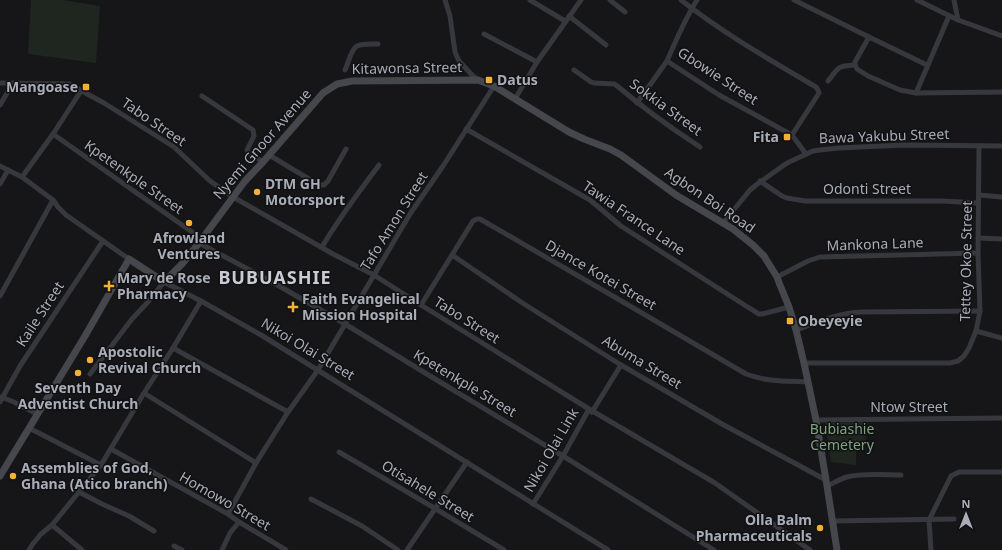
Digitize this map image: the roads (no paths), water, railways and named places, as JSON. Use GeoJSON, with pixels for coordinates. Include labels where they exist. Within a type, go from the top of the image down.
{"type":"FeatureCollection","features":[{"type":"Feature","properties":{"kind":"street"},"geometry":{"type":"LineString","coordinates":[[445,0],[450,16],[455,52],[459,61],[478,80]]}},
{"type":"Feature","properties":{"kind":"street"},"geometry":{"type":"LineString","coordinates":[[530,0],[565,21]]}},
{"type":"Feature","properties":{"kind":"street"},"geometry":{"type":"LineString","coordinates":[[515,99],[537,62],[581,0]]}},
{"type":"Feature","properties":{"kind":"street"},"geometry":{"type":"LineString","coordinates":[[610,0],[625,12]]}},
{"type":"Feature","properties":{"kind":"street"},"geometry":{"type":"LineString","coordinates":[[681,0],[750,48],[816,87],[819,93],[792,135]]}},
{"type":"Feature","properties":{"kind":"street","name":"Gbowie Street"},"geometry":{"type":"LineString","coordinates":[[698,0],[692,8],[675,41],[667,61],[719,95],[792,135],[806,154]]}},
{"type":"Feature","properties":{"kind":"street"},"geometry":{"type":"LineString","coordinates":[[794,0],[928,65]]}},
{"type":"Feature","properties":{"kind":"street"},"geometry":{"type":"LineString","coordinates":[[917,0],[958,20],[1002,36]]}},
{"type":"Feature","properties":{"kind":"street"},"geometry":{"type":"LineString","coordinates":[[954,0],[958,20]]}},
{"type":"Feature","properties":{"kind":"street"},"geometry":{"type":"LineString","coordinates":[[569,16],[606,45]]}},
{"type":"Feature","properties":{"kind":"street"},"geometry":{"type":"LineString","coordinates":[[916,93],[949,16]]}},
{"type":"Feature","properties":{"kind":"street"},"geometry":{"type":"LineString","coordinates":[[484,34],[537,62]]}},
{"type":"Feature","properties":{"kind":"street"},"geometry":{"type":"LineString","coordinates":[[869,37],[855,62],[857,69],[868,76],[900,90],[916,93],[1002,92]]}},
{"type":"Feature","properties":{"kind":"street"},"geometry":{"type":"LineString","coordinates":[[345,70],[350,56],[357,46],[364,44],[378,44]]}},
{"type":"Feature","properties":{"kind":"street"},"geometry":{"type":"LineString","coordinates":[[638,103],[667,61]]}},
{"type":"Feature","properties":{"kind":"street"},"geometry":{"type":"LineString","coordinates":[[828,81],[840,66],[855,65]]}},
{"type":"Feature","properties":{"kind":"street","name":"Sokkia Street"},"geometry":{"type":"LineString","coordinates":[[574,70],[591,82],[616,85],[672,129],[700,147]]}},
{"type":"Feature","properties":{"kind":"street","name":"Kitawonsa Street"},"geometry":{"type":"LineString","coordinates":[[337,84],[352,81],[478,80]]}},
{"type":"Feature","properties":{"kind":"street","name":"Agbon Boi Road"},"geometry":{"type":"LineString","coordinates":[[478,80],[494,86],[569,132],[621,155],[676,195],[733,229],[764,256],[777,277],[796,330],[816,420],[837,550]]}},
{"type":"Feature","properties":{"kind":"street","name":"Tabo Street"},"geometry":{"type":"LineString","coordinates":[[0,83],[69,84],[104,103],[174,147],[210,181],[233,197],[333,254],[374,275],[590,410],[715,483],[810,550]]}},
{"type":"Feature","properties":{"kind":"street"},"geometry":{"type":"LineString","coordinates":[[0,105],[13,83]]}},
{"type":"Feature","properties":{"kind":"street","name":"Nyemi Gnoor Avenue"},"geometry":{"type":"LineString","coordinates":[[90,374],[132,319],[164,282],[182,264],[245,181],[323,93],[337,84]]}},
{"type":"Feature","properties":{"kind":"street","name":"Tafo Amon Street"},"geometry":{"type":"LineString","coordinates":[[228,514],[256,463],[288,412],[318,370],[410,214],[443,166],[494,86]]}},
{"type":"Feature","properties":{"kind":"street"},"geometry":{"type":"LineString","coordinates":[[22,177],[53,134],[81,91]]}},
{"type":"Feature","properties":{"kind":"street"},"geometry":{"type":"LineString","coordinates":[[202,96],[253,130],[254,136],[247,150],[263,162]]}},
{"type":"Feature","properties":{"kind":"street","name":"Tawia France Lane"},"geometry":{"type":"LineString","coordinates":[[466,129],[590,200],[621,226],[759,314],[766,314],[789,307]]}},
{"type":"Feature","properties":{"kind":"street","name":"Kpetenkple Street"},"geometry":{"type":"LineString","coordinates":[[53,134],[200,241],[345,324],[714,550]]}},
{"type":"Feature","properties":{"kind":"street","name":"Bawa Yakubu Street"},"geometry":{"type":"LineString","coordinates":[[723,223],[750,190],[760,181],[787,163],[813,151],[828,148],[904,145],[1002,146]]}},
{"type":"Feature","properties":{"kind":"street","name":"Tettey Okoe Street"},"geometry":{"type":"LineString","coordinates":[[804,363],[950,363],[958,361],[964,356],[976,331],[980,311],[978,253],[979,146]]}},
{"type":"Feature","properties":{"kind":"street"},"geometry":{"type":"LineString","coordinates":[[269,155],[319,185],[324,185],[328,181],[346,149]]}},
{"type":"Feature","properties":{"kind":"street"},"geometry":{"type":"LineString","coordinates":[[322,247],[348,206],[379,165]]}},
{"type":"Feature","properties":{"kind":"street","name":"Nikoi Olai Street"},"geometry":{"type":"LineString","coordinates":[[0,166],[22,177],[53,200],[66,215],[164,282],[261,335],[608,550]]}},
{"type":"Feature","properties":{"kind":"street"},"geometry":{"type":"LineString","coordinates":[[0,184],[8,170]]}},
{"type":"Feature","properties":{"kind":"street","name":"Odonti Street"},"geometry":{"type":"LineString","coordinates":[[760,181],[782,196],[805,201],[942,201],[978,203]]}},
{"type":"Feature","properties":{"kind":"street"},"geometry":{"type":"LineString","coordinates":[[979,195],[1002,197]]}},
{"type":"Feature","properties":{"kind":"street"},"geometry":{"type":"LineString","coordinates":[[0,296],[53,200]]}},
{"type":"Feature","properties":{"kind":"street","name":"Djance Kotei Street"},"geometry":{"type":"LineString","coordinates":[[421,305],[473,221],[477,219],[483,220],[746,374],[774,381],[808,382]]}},
{"type":"Feature","properties":{"kind":"street"},"geometry":{"type":"LineString","coordinates":[[978,238],[1002,239]]}},
{"type":"Feature","properties":{"kind":"street","name":"Kaile Street"},"geometry":{"type":"LineString","coordinates":[[1,399],[20,366],[103,241]]}},
{"type":"Feature","properties":{"kind":"street","name":"Mankona Lane"},"geometry":{"type":"LineString","coordinates":[[777,277],[808,261],[820,257],[978,253]]}},
{"type":"Feature","properties":{"kind":"street","name":"Abuma Street"},"geometry":{"type":"LineString","coordinates":[[452,255],[524,304],[621,365],[827,483]]}},
{"type":"Feature","properties":{"kind":"street"},"geometry":{"type":"LineString","coordinates":[[0,476],[85,336],[129,259]]}},
{"type":"Feature","properties":{"kind":"street"},"geometry":{"type":"LineString","coordinates":[[29,550],[41,534],[52,525],[100,465],[201,301]]}},
{"type":"Feature","properties":{"kind":"street"},"geometry":{"type":"LineString","coordinates":[[796,330],[850,313],[980,311]]}},
{"type":"Feature","properties":{"kind":"street"},"geometry":{"type":"LineString","coordinates":[[976,331],[1002,338]]}},
{"type":"Feature","properties":{"kind":"street"},"geometry":{"type":"LineString","coordinates":[[173,348],[288,412]]}},
{"type":"Feature","properties":{"kind":"street","name":"Nikoi Olai Link"},"geometry":{"type":"LineString","coordinates":[[533,504],[590,410],[621,365]]}},
{"type":"Feature","properties":{"kind":"street"},"geometry":{"type":"LineString","coordinates":[[144,393],[256,463]]}},
{"type":"Feature","properties":{"kind":"street"},"geometry":{"type":"LineString","coordinates":[[1,399],[14,402],[37,414]]}},
{"type":"Feature","properties":{"kind":"street","name":"Ntow Street"},"geometry":{"type":"LineString","coordinates":[[816,420],[1002,418]]}},
{"type":"Feature","properties":{"kind":"street"},"geometry":{"type":"LineString","coordinates":[[30,428],[100,465]]}},
{"type":"Feature","properties":{"kind":"street","name":"Homowo Street"},"geometry":{"type":"LineString","coordinates":[[111,449],[228,514],[286,550]]}},
{"type":"Feature","properties":{"kind":"street","name":"Otisahele Street"},"geometry":{"type":"LineString","coordinates":[[339,452],[436,508],[504,550]]}},
{"type":"Feature","properties":{"kind":"street"},"geometry":{"type":"LineString","coordinates":[[407,550],[467,462]]}},
{"type":"Feature","properties":{"kind":"street"},"geometry":{"type":"LineString","coordinates":[[931,550],[929,520],[951,476],[959,472],[1002,472]]}},
{"type":"Feature","properties":{"kind":"street"},"geometry":{"type":"LineString","coordinates":[[827,483],[856,475],[901,475]]}},
{"type":"Feature","properties":{"kind":"street"},"geometry":{"type":"LineString","coordinates":[[79,492],[129,516],[154,531]]}},
{"type":"Feature","properties":{"kind":"street"},"geometry":{"type":"LineString","coordinates":[[311,499],[362,526],[398,550]]}},
{"type":"Feature","properties":{"kind":"street"},"geometry":{"type":"LineString","coordinates":[[833,521],[954,519]]}},
{"type":"Feature","properties":{"kind":"street"},"geometry":{"type":"LineString","coordinates":[[222,550],[230,533],[239,522]]}},
{"type":"Feature","properties":{"kind":"street"},"geometry":{"type":"LineString","coordinates":[[52,525],[82,550]]}},
{"type":"Feature","properties":{"kind":"street"},"geometry":{"type":"LineString","coordinates":[[174,546],[182,550]]}},
{"type":"Feature","properties":{"kind":"place","name":"Datus"},"geometry":{"type":"Point","coordinates":[489,80]}},
{"type":"Feature","properties":{"kind":"place","name":"Mangoase"},"geometry":{"type":"Point","coordinates":[86,87]}},
{"type":"Feature","properties":{"kind":"place","name":"Fita"},"geometry":{"type":"Point","coordinates":[787,137]}},
{"type":"Feature","properties":{"kind":"place","name":"DTM GH Motorsport"},"geometry":{"type":"Point","coordinates":[257,192]}},
{"type":"Feature","properties":{"kind":"place","name":"Afrowland Ventures"},"geometry":{"type":"Point","coordinates":[189,223]}},
{"type":"Feature","properties":{"kind":"place","name":"Mary de Rose Pharmacy"},"geometry":{"type":"Point","coordinates":[109,286]}},
{"type":"Feature","properties":{"kind":"place","name":"Faith Evangelical Mission Hospital"},"geometry":{"type":"Point","coordinates":[293,307]}},
{"type":"Feature","properties":{"kind":"place","name":"Obeyeyie"},"geometry":{"type":"Point","coordinates":[790,321]}},
{"type":"Feature","properties":{"kind":"place","name":"Apostolic Revival Church"},"geometry":{"type":"Point","coordinates":[90,360]}},
{"type":"Feature","properties":{"kind":"place","name":"Seventh Day Adventist Church"},"geometry":{"type":"Point","coordinates":[78,373]}},
{"type":"Feature","properties":{"kind":"place","name":"Assemblies of God, Ghana (Atico branch)"},"geometry":{"type":"Point","coordinates":[13,476]}},
{"type":"Feature","properties":{"kind":"place","name":"Olla Balm Pharmaceuticals"},"geometry":{"type":"Point","coordinates":[820,528]}},
{"type":"Feature","properties":{"kind":"district","name":"BUBUASHIE"},"geometry":{"type":"Point","coordinates":[275,278]}},
{"type":"Feature","properties":{"kind":"park label","name":"Bubiashie Cemetery"},"geometry":{"type":"Point","coordinates":[842,438]}}]}
